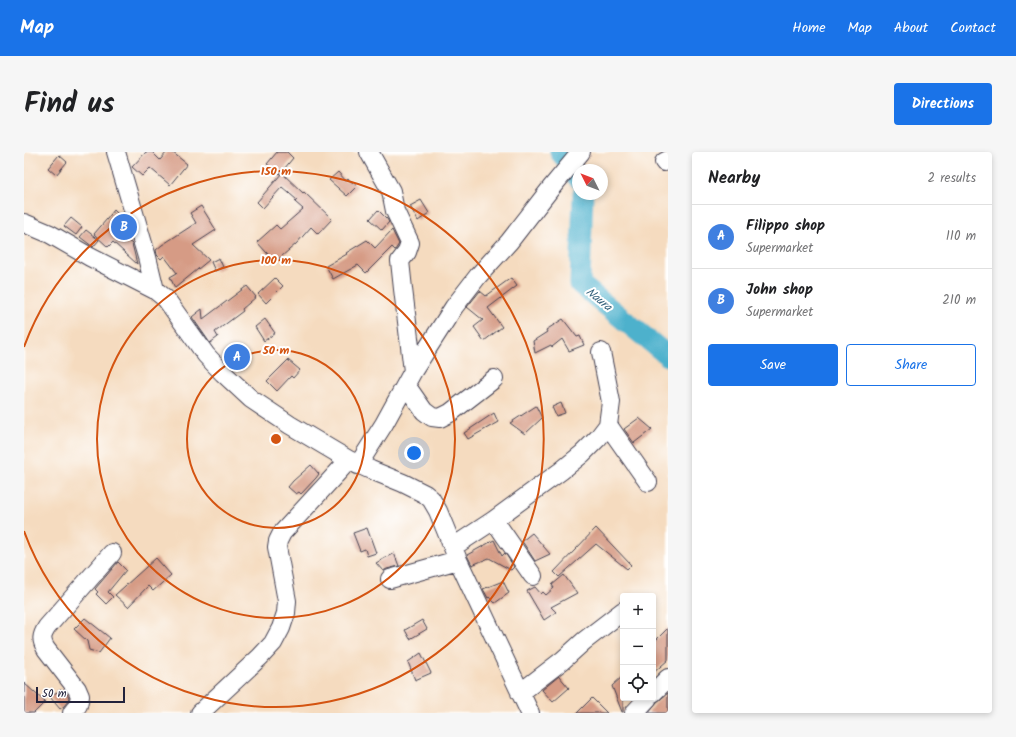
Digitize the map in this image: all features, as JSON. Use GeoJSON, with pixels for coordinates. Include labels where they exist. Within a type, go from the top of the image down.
{"type":"FeatureCollection","features":[{"type":"Feature","properties":{"kind":"street"},"geometry":{"type":"LineString","coordinates":[[116,152],[147,257],[155,290]]}},
{"type":"Feature","properties":{"kind":"street"},"geometry":{"type":"LineString","coordinates":[[369,152],[391,192],[395,211],[410,243],[407,252],[400,261],[409,378],[424,410],[432,417],[440,418],[450,413],[494,379]]}},
{"type":"Feature","properties":{"kind":"street"},"geometry":{"type":"LineString","coordinates":[[200,713],[260,658],[273,643],[281,628],[286,613],[287,601],[277,547],[282,533],[353,463],[384,424],[409,378],[454,307],[581,152]]}},
{"type":"Feature","properties":{"kind":"street"},"geometry":{"type":"LineString","coordinates":[[24,223],[50,234],[90,257],[155,290],[166,299],[206,355],[251,399],[290,425],[353,463],[403,483],[432,499],[455,553],[530,713]]}},
{"type":"Feature","properties":{"kind":"street"},"geometry":{"type":"LineString","coordinates":[[390,579],[455,553],[494,520],[538,489],[582,454],[598,438],[608,425],[611,402],[601,352]]}},
{"type":"Feature","properties":{"kind":"street"},"geometry":{"type":"LineString","coordinates":[[608,425],[648,482]]}},
{"type":"Feature","properties":{"kind":"street"},"geometry":{"type":"LineString","coordinates":[[494,520],[533,576]]}},
{"type":"Feature","properties":{"kind":"street"},"geometry":{"type":"LineString","coordinates":[[72,713],[78,705],[80,696],[77,689],[46,650],[42,639],[43,633],[112,553]]}},
{"type":"Feature","properties":{"kind":"street"},"geometry":{"type":"LineString","coordinates":[[520,694],[620,613]]}},
{"type":"Feature","properties":{"kind":"street"},"geometry":{"type":"LineString","coordinates":[[656,690],[668,678]]}},
{"type":"Feature","properties":{"kind":"street"},"geometry":{"type":"LineString","coordinates":[[634,713],[645,701]]}},
{"type":"Feature","properties":{"kind":"building"},"geometry":{"type":"Polygon","coordinates":[[[146,152],[152,152],[160,160],[167,152],[172,152],[187,164],[170,185],[150,168],[142,176],[132,167],[146,152]]]}},
{"type":"Feature","properties":{"kind":"building"},"geometry":{"type":"Polygon","coordinates":[[[277,152],[287,152],[293,158],[280,174],[267,164],[277,152]]]}},
{"type":"Feature","properties":{"kind":"building"},"geometry":{"type":"Polygon","coordinates":[[[59,155],[67,162],[56,175],[48,168],[59,155]]]}},
{"type":"Feature","properties":{"kind":"building"},"geometry":{"type":"Polygon","coordinates":[[[338,172],[346,181],[348,179],[357,186],[347,196],[329,180],[338,172]]]}},
{"type":"Feature","properties":{"kind":"building"},"geometry":{"type":"Polygon","coordinates":[[[282,173],[332,219],[318,234],[311,227],[296,244],[275,262],[257,242],[276,225],[280,229],[303,209],[295,202],[297,200],[282,187],[263,208],[257,202],[282,173]]]}},
{"type":"Feature","properties":{"kind":"building"},"geometry":{"type":"Polygon","coordinates":[[[421,200],[429,213],[418,221],[410,206],[421,200]]]}},
{"type":"Feature","properties":{"kind":"building"},"geometry":{"type":"Polygon","coordinates":[[[201,206],[216,230],[193,245],[209,260],[175,288],[170,277],[177,273],[164,256],[161,259],[157,255],[156,250],[196,223],[190,213],[201,206]]]}},
{"type":"Feature","properties":{"kind":"building"},"geometry":{"type":"Polygon","coordinates":[[[114,210],[126,223],[118,232],[132,244],[137,264],[113,242],[108,247],[94,234],[114,210]]]}},
{"type":"Feature","properties":{"kind":"building"},"geometry":{"type":"Polygon","coordinates":[[[378,210],[389,222],[382,230],[370,219],[378,210]]]}},
{"type":"Feature","properties":{"kind":"building"},"geometry":{"type":"Polygon","coordinates":[[[71,218],[82,227],[76,235],[64,226],[71,218]]]}},
{"type":"Feature","properties":{"kind":"building"},"geometry":{"type":"Polygon","coordinates":[[[86,230],[99,240],[93,247],[80,237],[86,230]]]}},
{"type":"Feature","properties":{"kind":"building"},"geometry":{"type":"Polygon","coordinates":[[[392,230],[399,244],[395,250],[392,247],[366,273],[358,265],[333,279],[326,266],[367,240],[375,248],[392,230]]]}},
{"type":"Feature","properties":{"kind":"building"},"geometry":{"type":"Polygon","coordinates":[[[219,258],[223,267],[215,271],[211,262],[219,258]]]}},
{"type":"Feature","properties":{"kind":"building"},"geometry":{"type":"Polygon","coordinates":[[[275,278],[283,286],[266,303],[258,294],[275,278]]]}},
{"type":"Feature","properties":{"kind":"building"},"geometry":{"type":"Polygon","coordinates":[[[511,278],[517,286],[488,308],[502,327],[484,341],[474,327],[483,320],[467,307],[480,291],[486,296],[511,278]]]}},
{"type":"Feature","properties":{"kind":"building"},"geometry":{"type":"Polygon","coordinates":[[[247,286],[256,297],[242,309],[243,311],[215,332],[218,337],[210,343],[192,317],[202,309],[203,319],[247,286]]]}},
{"type":"Feature","properties":{"kind":"building"},"geometry":{"type":"Polygon","coordinates":[[[265,319],[275,333],[264,341],[255,327],[265,319]]]}},
{"type":"Feature","properties":{"kind":"building"},"geometry":{"type":"Polygon","coordinates":[[[563,319],[577,337],[580,336],[584,345],[569,351],[562,339],[552,347],[551,345],[535,353],[533,341],[563,319]]]}},
{"type":"Feature","properties":{"kind":"building"},"geometry":{"type":"Polygon","coordinates":[[[288,360],[300,370],[293,378],[291,376],[277,391],[267,381],[288,360]]]}},
{"type":"Feature","properties":{"kind":"building"},"geometry":{"type":"Polygon","coordinates":[[[561,403],[565,413],[556,416],[552,407],[561,403]]]}},
{"type":"Feature","properties":{"kind":"building"},"geometry":{"type":"Polygon","coordinates":[[[536,406],[542,418],[525,434],[510,423],[536,406]]]}},
{"type":"Feature","properties":{"kind":"building"},"geometry":{"type":"Polygon","coordinates":[[[494,413],[498,422],[468,439],[464,433],[494,413]]]}},
{"type":"Feature","properties":{"kind":"building"},"geometry":{"type":"Polygon","coordinates":[[[639,418],[652,429],[634,443],[624,429],[639,418]]]}},
{"type":"Feature","properties":{"kind":"building"},"geometry":{"type":"Polygon","coordinates":[[[311,465],[319,474],[301,494],[299,492],[296,494],[288,487],[311,465]]]}},
{"type":"Feature","properties":{"kind":"building"},"geometry":{"type":"Polygon","coordinates":[[[367,528],[376,553],[367,556],[365,549],[360,551],[353,533],[367,528]]]}},
{"type":"Feature","properties":{"kind":"building"},"geometry":{"type":"Polygon","coordinates":[[[596,528],[631,565],[627,569],[596,544],[559,577],[554,572],[596,528]]]}},
{"type":"Feature","properties":{"kind":"building"},"geometry":{"type":"Polygon","coordinates":[[[532,533],[550,554],[535,561],[522,541],[532,533]]]}},
{"type":"Feature","properties":{"kind":"building"},"geometry":{"type":"Polygon","coordinates":[[[494,540],[502,556],[505,553],[514,567],[511,570],[489,558],[472,565],[467,555],[494,540]]]}},
{"type":"Feature","properties":{"kind":"building"},"geometry":{"type":"Polygon","coordinates":[[[394,553],[399,566],[383,571],[376,563],[394,553]]]}},
{"type":"Feature","properties":{"kind":"building"},"geometry":{"type":"Polygon","coordinates":[[[156,558],[171,575],[153,591],[148,586],[128,607],[115,595],[156,558]]]}},
{"type":"Feature","properties":{"kind":"building"},"geometry":{"type":"Polygon","coordinates":[[[118,562],[126,570],[108,592],[113,597],[106,604],[96,594],[98,592],[95,589],[118,562]]]}},
{"type":"Feature","properties":{"kind":"building"},"geometry":{"type":"Polygon","coordinates":[[[564,575],[577,593],[551,607],[556,612],[544,620],[527,591],[535,587],[541,594],[543,592],[546,595],[554,588],[552,585],[564,575]]]}},
{"type":"Feature","properties":{"kind":"building"},"geometry":{"type":"Polygon","coordinates":[[[503,581],[509,593],[495,603],[489,597],[488,598],[483,589],[503,581]]]}},
{"type":"Feature","properties":{"kind":"building"},"geometry":{"type":"Polygon","coordinates":[[[85,618],[110,638],[99,653],[89,650],[87,641],[74,629],[85,618]]]}},
{"type":"Feature","properties":{"kind":"building"},"geometry":{"type":"Polygon","coordinates":[[[422,620],[427,629],[410,639],[405,630],[422,620]]]}},
{"type":"Feature","properties":{"kind":"building"},"geometry":{"type":"Polygon","coordinates":[[[668,628],[668,660],[656,670],[656,665],[656,640],[668,628]]]}},
{"type":"Feature","properties":{"kind":"building"},"geometry":{"type":"Polygon","coordinates":[[[421,653],[431,673],[415,680],[408,662],[421,653]]]}},
{"type":"Feature","properties":{"kind":"building"},"geometry":{"type":"Polygon","coordinates":[[[559,676],[569,688],[553,702],[542,690],[559,676]]]}},
{"type":"Feature","properties":{"kind":"building"},"geometry":{"type":"Polygon","coordinates":[[[620,679],[620,701],[623,701],[623,712],[622,712],[612,686],[620,679]]]}},
{"type":"Feature","properties":{"kind":"building"},"geometry":{"type":"Polygon","coordinates":[[[24,683],[45,702],[34,713],[24,713],[24,683]]]}},
{"type":"Feature","properties":{"kind":"building"},"geometry":{"type":"Polygon","coordinates":[[[60,690],[65,691],[69,697],[68,701],[60,709],[50,697],[60,690]]]}},
{"type":"Feature","properties":{"kind":"building"},"geometry":{"type":"Polygon","coordinates":[[[668,693],[668,713],[648,713],[657,702],[668,693]]]}},
{"type":"Feature","properties":{"kind":"building"},"geometry":{"type":"Polygon","coordinates":[[[592,698],[607,713],[577,713],[592,698]]]}},
{"type":"Feature","properties":{"kind":"waterway","name":"Naura"},"geometry":{"type":"LineString","coordinates":[[560,152],[564,157]]}},
{"type":"Feature","properties":{"kind":"waterway","name":"Naura"},"geometry":{"type":"LineString","coordinates":[[583,200],[580,284],[668,356]]}},
{"type":"Feature","properties":{"kind":"place","name":"John shop"},"geometry":{"type":"Point","coordinates":[124,227]}},
{"type":"Feature","properties":{"kind":"place","name":"Filippo shop"},"geometry":{"type":"Point","coordinates":[237,357]}}]}
